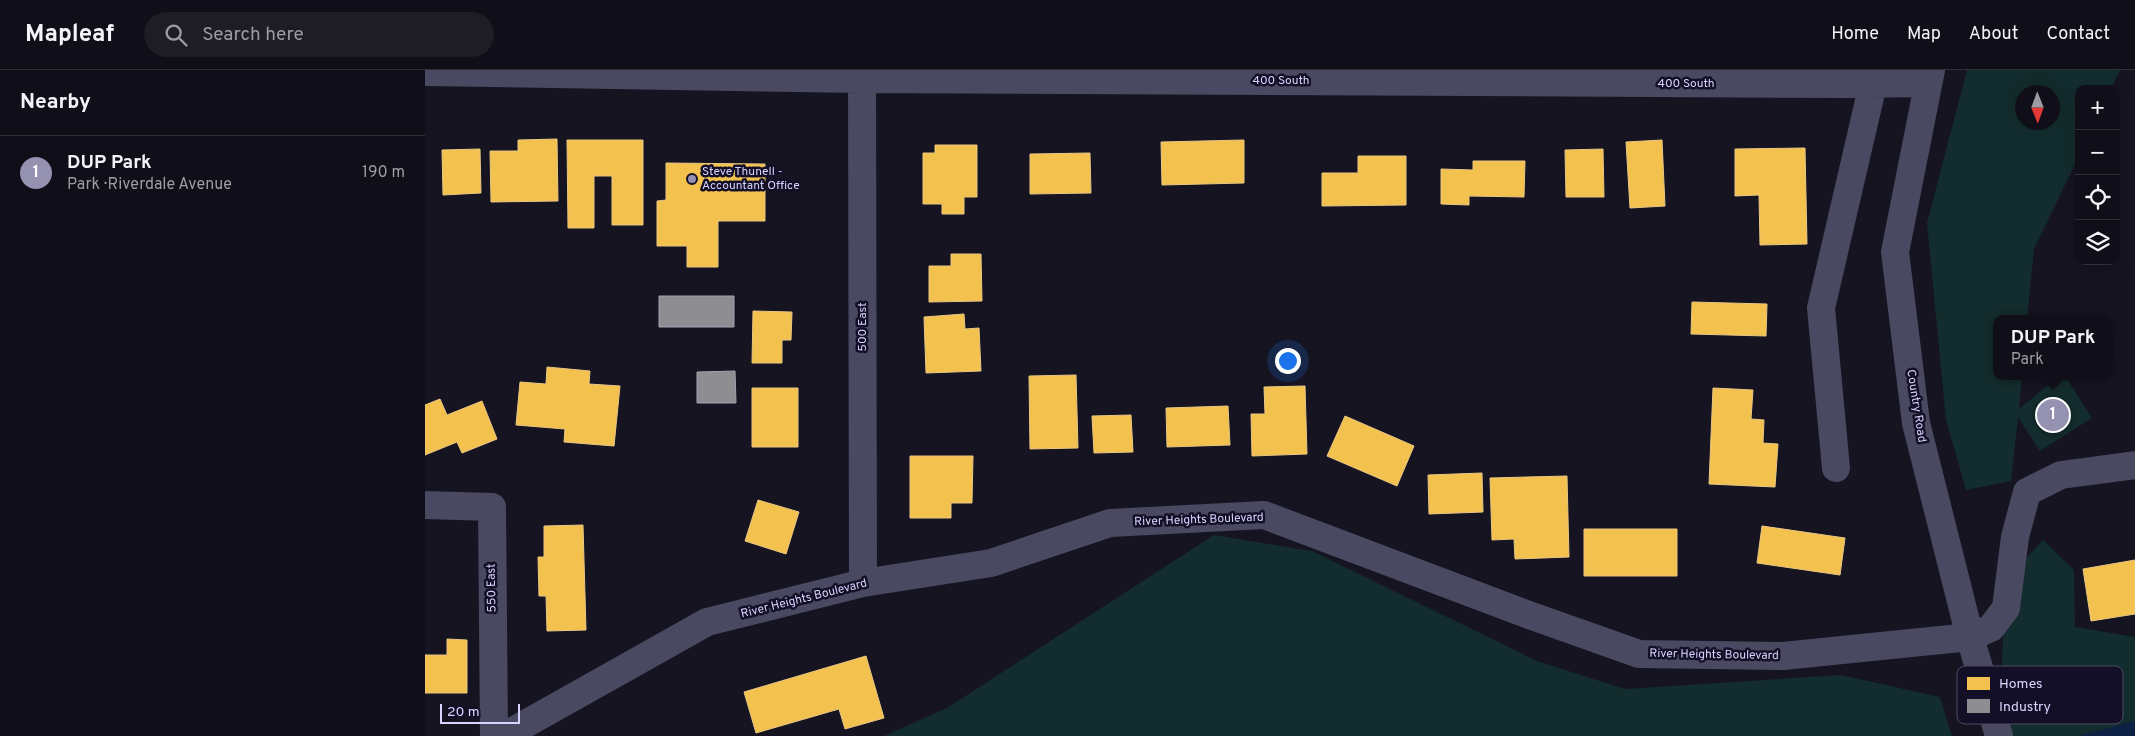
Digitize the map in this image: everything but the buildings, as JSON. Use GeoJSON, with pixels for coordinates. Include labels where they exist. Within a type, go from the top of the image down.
{"type":"FeatureCollection","features":[{"type":"Feature","properties":{"kind":"street","name":"400 South"},"geometry":{"type":"LineString","coordinates":[[425,72],[493,71],[1873,84],[1929,76]]}},
{"type":"Feature","properties":{"kind":"street","name":"500 East"},"geometry":{"type":"LineString","coordinates":[[863,75],[863,583]]}},
{"type":"Feature","properties":{"kind":"street","name":"Country Road"},"geometry":{"type":"LineString","coordinates":[[1929,76],[1895,252],[1916,423],[1978,666]]}},
{"type":"Feature","properties":{"kind":"street"},"geometry":{"type":"LineString","coordinates":[[1836,468],[1821,308],[1873,84]]}},
{"type":"Feature","properties":{"kind":"street"},"geometry":{"type":"LineString","coordinates":[[1970,638],[1991,628],[2006,608],[2015,537],[2027,492],[2061,475],[2135,465]]}},
{"type":"Feature","properties":{"kind":"street","name":"550 East"},"geometry":{"type":"LineString","coordinates":[[425,505],[492,507],[494,736]]}},
{"type":"Feature","properties":{"kind":"street","name":"River Heights Boulevard"},"geometry":{"type":"LineString","coordinates":[[504,736],[707,622],[863,583],[991,563],[1111,524],[1264,516],[1639,654],[1783,656],[1970,638]]}},
{"type":"Feature","properties":{"kind":"green space"},"geometry":{"type":"Polygon","coordinates":[[[1967,70],[2120,70],[2113,85],[2075,85],[2075,164],[2034,249],[2027,315],[1993,315],[1993,380],[2022,380],[2019,409],[2054,380],[2068,380],[2092,418],[2040,451],[2018,417],[2011,481],[1966,490],[1946,420],[1927,223],[1967,70]]]}},
{"type":"Feature","properties":{"kind":"green space"},"geometry":{"type":"Polygon","coordinates":[[[1214,535],[1312,551],[1537,661],[1625,689],[1841,675],[1940,697],[1952,736],[884,736],[947,708],[1214,535]]]}},
{"type":"Feature","properties":{"kind":"green space"},"geometry":{"type":"Polygon","coordinates":[[[2043,540],[2074,570],[2075,627],[2135,637],[2135,736],[1998,736],[1999,724],[2123,724],[2123,666],[2002,666],[2006,580],[2043,540]]]}},
{"type":"Feature","properties":{"kind":"water"},"geometry":{"type":"Polygon","coordinates":[[[2135,721],[2135,736],[2079,736],[2135,721]]]}},
{"type":"Feature","properties":{"kind":"place","name":"Steve Thunell - Accountant Office"},"geometry":{"type":"Point","coordinates":[692,179]}},
{"type":"Feature","properties":{"kind":"place","name":"DUP Park"},"geometry":{"type":"Point","coordinates":[2053,415]}}]}
